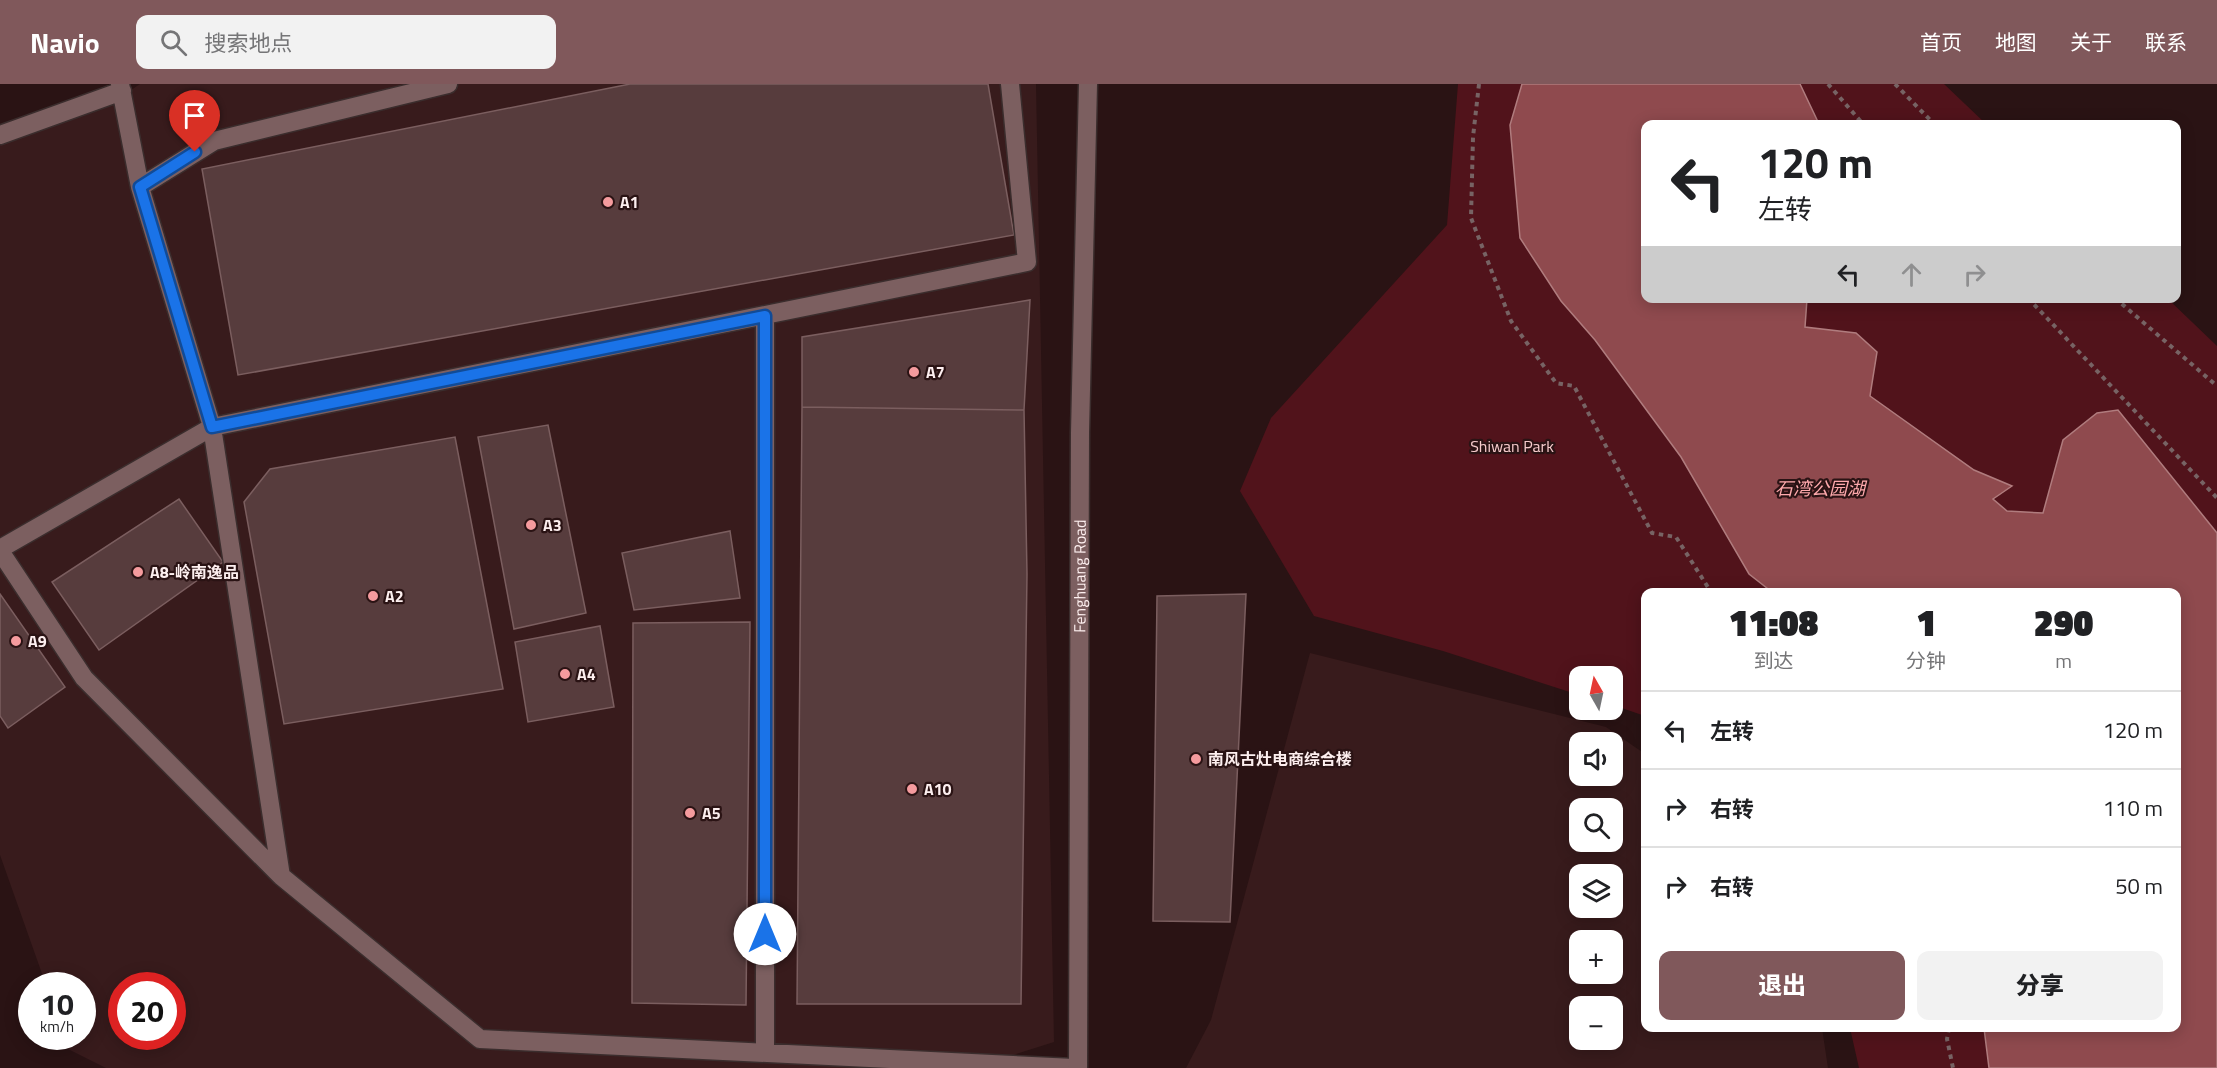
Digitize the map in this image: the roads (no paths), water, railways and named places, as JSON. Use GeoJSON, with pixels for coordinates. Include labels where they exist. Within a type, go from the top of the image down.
{"type":"FeatureCollection","features":[{"type":"Feature","properties":{"kind":"street"},"geometry":{"type":"LineString","coordinates":[[140,187],[214,141],[448,84]]}},
{"type":"Feature","properties":{"kind":"street"},"geometry":{"type":"LineString","coordinates":[[1010,84],[1027,262],[212,427],[0,550],[84,678],[281,876],[480,1039],[1076,1068]]}},
{"type":"Feature","properties":{"kind":"street","name":"Fenghuang Road"},"geometry":{"type":"LineString","coordinates":[[1076,1068],[1080,434],[1088,84]]}},
{"type":"Feature","properties":{"kind":"street"},"geometry":{"type":"LineString","coordinates":[[0,135],[121,87],[140,187],[212,427],[281,876]]}},
{"type":"Feature","properties":{"kind":"street"},"geometry":{"type":"LineString","coordinates":[[765,316],[765,1053]]}},
{"type":"Feature","properties":{"kind":"water","name":"石湾公园湖"},"geometry":{"type":"Polygon","coordinates":[[[1522,84],[1800,84],[1817,120],[1641,120],[1641,303],[1807,303],[1805,327],[1856,333],[1877,352],[1870,396],[1974,470],[2012,486],[1993,499],[2007,511],[2043,513],[2063,440],[2097,413],[2118,410],[2217,533],[2217,1068],[1989,1068],[1984,1032],[2181,1032],[2181,588],[1767,588],[1749,574],[1681,457],[1595,340],[1561,301],[1520,238],[1510,125],[1522,84]]]}},
{"type":"Feature","properties":{"kind":"place","name":"A1"},"geometry":{"type":"Point","coordinates":[608,202]}},
{"type":"Feature","properties":{"kind":"place","name":"A7"},"geometry":{"type":"Point","coordinates":[914,372]}},
{"type":"Feature","properties":{"kind":"place","name":"A3"},"geometry":{"type":"Point","coordinates":[531,525]}},
{"type":"Feature","properties":{"kind":"place","name":"A8-岭南逸品"},"geometry":{"type":"Point","coordinates":[138,572]}},
{"type":"Feature","properties":{"kind":"place","name":"A2"},"geometry":{"type":"Point","coordinates":[373,596]}},
{"type":"Feature","properties":{"kind":"place","name":"A9"},"geometry":{"type":"Point","coordinates":[16,641]}},
{"type":"Feature","properties":{"kind":"place","name":"A4"},"geometry":{"type":"Point","coordinates":[565,674]}},
{"type":"Feature","properties":{"kind":"place","name":"南风古灶电商综合楼"},"geometry":{"type":"Point","coordinates":[1196,759]}},
{"type":"Feature","properties":{"kind":"place","name":"A10"},"geometry":{"type":"Point","coordinates":[912,789]}},
{"type":"Feature","properties":{"kind":"place","name":"A5"},"geometry":{"type":"Point","coordinates":[690,813]}},
{"type":"Feature","properties":{"kind":"park label","name":"Shiwan Park"},"geometry":{"type":"Point","coordinates":[1512,446]}}]}
